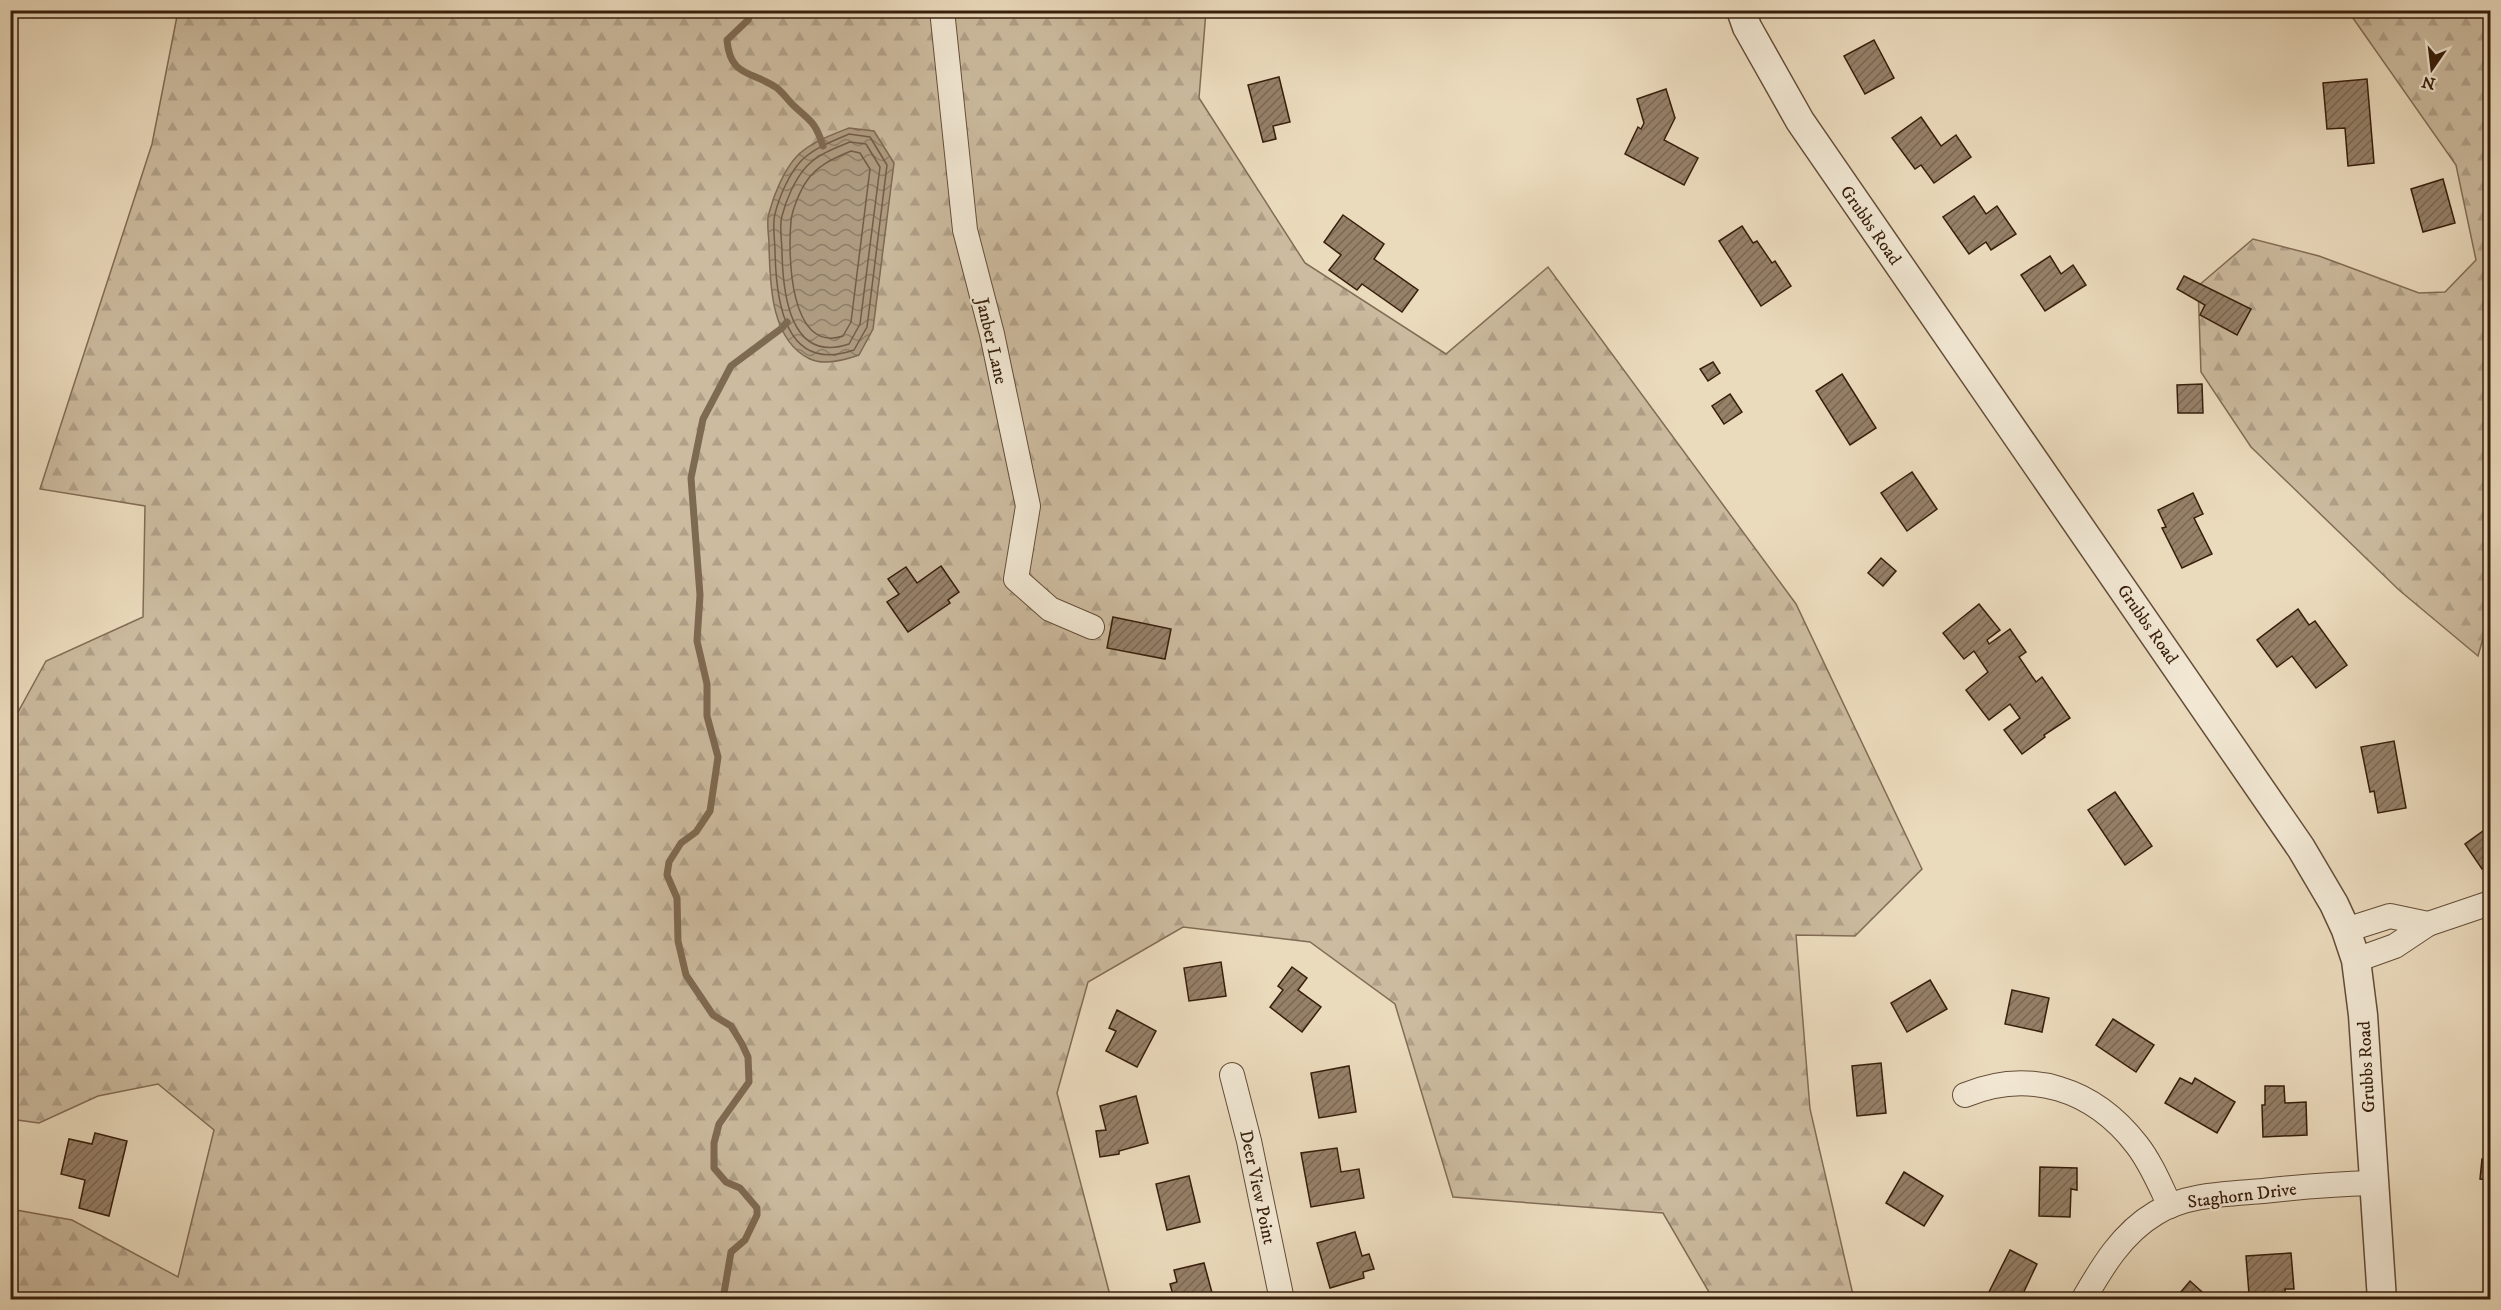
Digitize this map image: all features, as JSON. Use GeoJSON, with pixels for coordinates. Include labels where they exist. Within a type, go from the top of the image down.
{"type":"FeatureCollection","features":[{"type":"Feature","properties":{"kind":"street","name":"Janber Lane"},"geometry":{"type":"LineString","coordinates":[[942,10],[965,230],[992,334],[1028,506],[1016,579],[1050,609],[1092,627]]}},
{"type":"Feature","properties":{"kind":"street","name":"Grubbs Road"},"geometry":{"type":"LineString","coordinates":[[1741,10],[1747,27],[1800,121],[2301,848],[2346,930],[2356,960],[2363,1015],[2372,1183],[2382,1299]]}},
{"type":"Feature","properties":{"kind":"street"},"geometry":{"type":"LineString","coordinates":[[2356,960],[2395,946],[2428,924],[2490,903]]}},
{"type":"Feature","properties":{"kind":"street"},"geometry":{"type":"LineString","coordinates":[[2346,930],[2390,916],[2428,924]]}},
{"type":"Feature","properties":{"kind":"street","name":"Deer View Point"},"geometry":{"type":"LineString","coordinates":[[1232,1075],[1249,1141],[1282,1299]]}},
{"type":"Feature","properties":{"kind":"street"},"geometry":{"type":"LineString","coordinates":[[1965,1095],[1985,1086],[2028,1082],[2061,1090],[2085,1100],[2120,1125],[2136,1144],[2170,1206]]}},
{"type":"Feature","properties":{"kind":"street","name":"Staghorn Drive"},"geometry":{"type":"LineString","coordinates":[[2083,1299],[2112,1252],[2126,1237],[2149,1218],[2170,1206],[2201,1197],[2336,1184],[2372,1183]]}},
{"type":"Feature","properties":{"kind":"green space"},"geometry":{"type":"Polygon","coordinates":[[[178,11],[1206,11],[1199,98],[1305,263],[1446,354],[1548,267],[1796,604],[1922,869],[1855,936],[1796,935],[1810,1109],[1854,1299],[1713,1299],[1663,1213],[1453,1197],[1395,1004],[1310,942],[1183,927],[1088,982],[1057,1093],[1111,1299],[11,1299],[10,1209],[72,1220],[178,1277],[214,1130],[158,1084],[98,1096],[39,1123],[10,1119],[11,725],[46,661],[143,617],[145,506],[40,489],[152,144],[178,11]]]}},
{"type":"Feature","properties":{"kind":"green space"},"geometry":{"type":"Polygon","coordinates":[[[2348,11],[2490,11],[2490,614],[2478,656],[2399,590],[2251,447],[2201,372],[2198,286],[2253,239],[2319,256],[2419,293],[2445,292],[2476,260],[2456,165],[2348,11]]]}},
{"type":"Feature","properties":{"kind":"water"},"geometry":{"type":"Polygon","coordinates":[[[849,128],[874,131],[894,163],[873,329],[859,355],[822,362],[810,359],[797,350],[787,338],[780,324],[775,309],[770,276],[768,217],[780,183],[797,156],[828,136],[849,128]]]}},
{"type":"Feature","properties":{"kind":"building"},"geometry":{"type":"Polygon","coordinates":[[[1874,40],[1894,78],[1865,94],[1844,56],[1874,40]]]}},
{"type":"Feature","properties":{"kind":"building"},"geometry":{"type":"Polygon","coordinates":[[[1279,77],[1290,122],[1273,126],[1276,139],[1263,142],[1248,85],[1279,77]]]}},
{"type":"Feature","properties":{"kind":"building"},"geometry":{"type":"Polygon","coordinates":[[[2367,79],[2374,163],[2348,166],[2345,128],[2327,129],[2323,83],[2367,79]]]}},
{"type":"Feature","properties":{"kind":"building"},"geometry":{"type":"Polygon","coordinates":[[[1666,89],[1675,118],[1664,140],[1698,158],[1684,185],[1625,154],[1638,127],[1641,129],[1644,123],[1637,99],[1666,89]]]}},
{"type":"Feature","properties":{"kind":"building"},"geometry":{"type":"Polygon","coordinates":[[[1921,117],[1941,146],[1956,135],[1971,157],[1934,183],[1921,165],[1915,169],[1892,138],[1921,117]]]}},
{"type":"Feature","properties":{"kind":"building"},"geometry":{"type":"Polygon","coordinates":[[[2443,179],[2455,223],[2423,232],[2411,189],[2443,179]]]}},
{"type":"Feature","properties":{"kind":"building"},"geometry":{"type":"Polygon","coordinates":[[[1974,196],[1986,214],[1997,206],[2016,234],[1991,250],[1986,242],[1969,254],[1943,217],[1974,196]]]}},
{"type":"Feature","properties":{"kind":"building"},"geometry":{"type":"Polygon","coordinates":[[[1343,215],[1384,244],[1374,259],[1418,290],[1402,312],[1362,284],[1357,290],[1329,270],[1341,255],[1324,242],[1343,215]]]}},
{"type":"Feature","properties":{"kind":"building"},"geometry":{"type":"Polygon","coordinates":[[[1742,226],[1753,243],[1757,241],[1772,263],[1775,261],[1791,286],[1761,306],[1719,241],[1742,226]]]}},
{"type":"Feature","properties":{"kind":"building"},"geometry":{"type":"Polygon","coordinates":[[[2050,256],[2061,274],[2073,265],[2086,285],[2045,311],[2021,275],[2050,256]]]}},
{"type":"Feature","properties":{"kind":"building"},"geometry":{"type":"Polygon","coordinates":[[[2184,276],[2251,309],[2237,335],[2200,315],[2205,305],[2177,289],[2184,276]]]}},
{"type":"Feature","properties":{"kind":"building"},"geometry":{"type":"Polygon","coordinates":[[[1713,362],[1720,373],[1708,381],[1700,369],[1713,362]]]}},
{"type":"Feature","properties":{"kind":"building"},"geometry":{"type":"Polygon","coordinates":[[[1842,374],[1876,428],[1850,445],[1816,391],[1842,374]]]}},
{"type":"Feature","properties":{"kind":"building"},"geometry":{"type":"Polygon","coordinates":[[[2202,384],[2203,413],[2178,413],[2177,385],[2202,384]]]}},
{"type":"Feature","properties":{"kind":"building"},"geometry":{"type":"Polygon","coordinates":[[[1730,394],[1742,412],[1724,424],[1712,406],[1730,394]]]}},
{"type":"Feature","properties":{"kind":"building"},"geometry":{"type":"Polygon","coordinates":[[[1912,472],[1937,509],[1907,531],[1881,493],[1912,472]]]}},
{"type":"Feature","properties":{"kind":"building"},"geometry":{"type":"Polygon","coordinates":[[[2193,493],[2203,514],[2194,518],[2212,554],[2182,568],[2162,528],[2166,527],[2158,510],[2193,493]]]}},
{"type":"Feature","properties":{"kind":"building"},"geometry":{"type":"Polygon","coordinates":[[[1881,558],[1896,571],[1883,586],[1868,573],[1881,558]]]}},
{"type":"Feature","properties":{"kind":"building"},"geometry":{"type":"Polygon","coordinates":[[[941,566],[959,592],[948,600],[950,603],[908,632],[887,602],[899,594],[888,579],[906,567],[917,583],[941,566]]]}},
{"type":"Feature","properties":{"kind":"building"},"geometry":{"type":"Polygon","coordinates":[[[1979,604],[2000,630],[1987,640],[1989,644],[2010,629],[2026,652],[2019,657],[2036,682],[2042,677],[2070,718],[2044,735],[2045,737],[2022,754],[2004,730],[2020,718],[2010,704],[1989,720],[1966,690],[1988,672],[1974,651],[1964,659],[1943,633],[1979,604]]]}},
{"type":"Feature","properties":{"kind":"building"},"geometry":{"type":"Polygon","coordinates":[[[2298,609],[2309,625],[2315,621],[2347,665],[2316,688],[2292,656],[2277,667],[2257,640],[2298,609]]]}},
{"type":"Feature","properties":{"kind":"building"},"geometry":{"type":"Polygon","coordinates":[[[1113,617],[1171,629],[1165,659],[1107,648],[1113,617]]]}},
{"type":"Feature","properties":{"kind":"building"},"geometry":{"type":"Polygon","coordinates":[[[2394,741],[2406,808],[2378,813],[2374,791],[2370,792],[2361,747],[2394,741]]]}},
{"type":"Feature","properties":{"kind":"building"},"geometry":{"type":"Polygon","coordinates":[[[2115,792],[2152,846],[2125,865],[2088,810],[2115,792]]]}},
{"type":"Feature","properties":{"kind":"building"},"geometry":{"type":"Polygon","coordinates":[[[2490,826],[2490,863],[2482,869],[2465,844],[2490,826]]]}},
{"type":"Feature","properties":{"kind":"building"},"geometry":{"type":"Polygon","coordinates":[[[1221,962],[1226,996],[1189,1001],[1184,968],[1221,962]]]}},
{"type":"Feature","properties":{"kind":"building"},"geometry":{"type":"Polygon","coordinates":[[[1292,967],[1307,978],[1298,990],[1321,1007],[1302,1032],[1270,1007],[1283,990],[1278,986],[1292,967]]]}},
{"type":"Feature","properties":{"kind":"building"},"geometry":{"type":"Polygon","coordinates":[[[1930,980],[1947,1009],[1907,1032],[1891,1003],[1930,980]]]}},
{"type":"Feature","properties":{"kind":"building"},"geometry":{"type":"Polygon","coordinates":[[[2012,990],[2049,998],[2042,1032],[2005,1024],[2012,990]]]}},
{"type":"Feature","properties":{"kind":"building"},"geometry":{"type":"Polygon","coordinates":[[[1117,1010],[1156,1031],[1137,1067],[1106,1051],[1116,1031],[1109,1028],[1117,1010]]]}},
{"type":"Feature","properties":{"kind":"building"},"geometry":{"type":"Polygon","coordinates":[[[2113,1019],[2154,1045],[2136,1072],[2096,1045],[2113,1019]]]}},
{"type":"Feature","properties":{"kind":"building"},"geometry":{"type":"Polygon","coordinates":[[[1881,1063],[1886,1113],[1857,1116],[1852,1066],[1881,1063]]]}},
{"type":"Feature","properties":{"kind":"building"},"geometry":{"type":"Polygon","coordinates":[[[1349,1066],[1356,1112],[1319,1118],[1311,1073],[1349,1066]]]}},
{"type":"Feature","properties":{"kind":"building"},"geometry":{"type":"Polygon","coordinates":[[[2180,1078],[2192,1084],[2195,1078],[2235,1102],[2217,1133],[2165,1103],[2180,1078]]]}},
{"type":"Feature","properties":{"kind":"building"},"geometry":{"type":"Polygon","coordinates":[[[2265,1086],[2284,1086],[2285,1103],[2306,1102],[2307,1135],[2263,1137],[2262,1105],[2265,1105],[2265,1086]]]}},
{"type":"Feature","properties":{"kind":"building"},"geometry":{"type":"Polygon","coordinates":[[[1136,1096],[1148,1143],[1119,1151],[1119,1154],[1100,1157],[1096,1131],[1106,1130],[1100,1106],[1136,1096]]]}},
{"type":"Feature","properties":{"kind":"building"},"geometry":{"type":"Polygon","coordinates":[[[95,1133],[127,1141],[109,1216],[79,1208],[85,1180],[61,1174],[69,1139],[92,1144],[95,1133]]]}},
{"type":"Feature","properties":{"kind":"building"},"geometry":{"type":"Polygon","coordinates":[[[1337,1148],[1341,1172],[1359,1169],[1364,1198],[1311,1207],[1301,1153],[1337,1148]]]}},
{"type":"Feature","properties":{"kind":"building"},"geometry":{"type":"Polygon","coordinates":[[[2482,1159],[2490,1160],[2490,1180],[2480,1179],[2482,1159]]]}},
{"type":"Feature","properties":{"kind":"building"},"geometry":{"type":"Polygon","coordinates":[[[2040,1167],[2077,1168],[2077,1190],[2071,1189],[2070,1217],[2039,1216],[2040,1167]]]}},
{"type":"Feature","properties":{"kind":"building"},"geometry":{"type":"Polygon","coordinates":[[[1904,1172],[1943,1196],[1924,1226],[1886,1203],[1904,1172]]]}},
{"type":"Feature","properties":{"kind":"building"},"geometry":{"type":"Polygon","coordinates":[[[1189,1176],[1200,1222],[1167,1230],[1156,1184],[1189,1176]]]}},
{"type":"Feature","properties":{"kind":"building"},"geometry":{"type":"Polygon","coordinates":[[[1355,1232],[1362,1256],[1369,1254],[1374,1269],[1363,1272],[1364,1278],[1330,1288],[1317,1243],[1355,1232]]]}},
{"type":"Feature","properties":{"kind":"building"},"geometry":{"type":"Polygon","coordinates":[[[2010,1250],[2037,1264],[2020,1300],[2003,1300],[1989,1292],[2010,1250]]]}},
{"type":"Feature","properties":{"kind":"building"},"geometry":{"type":"Polygon","coordinates":[[[2291,1253],[2294,1289],[2285,1289],[2286,1300],[2262,1300],[2261,1293],[2249,1294],[2246,1256],[2291,1253]]]}},
{"type":"Feature","properties":{"kind":"building"},"geometry":{"type":"Polygon","coordinates":[[[1204,1263],[1214,1300],[1180,1300],[1178,1294],[1173,1295],[1170,1284],[1177,1282],[1174,1270],[1204,1263]]]}},
{"type":"Feature","properties":{"kind":"building"},"geometry":{"type":"Polygon","coordinates":[[[2190,1281],[2211,1300],[2174,1300],[2190,1281]]]}},
{"type":"Feature","properties":{"kind":"waterway"},"geometry":{"type":"LineString","coordinates":[[752,10],[748,20],[727,40],[733,61],[744,72],[779,90],[812,122],[823,146]]}},
{"type":"Feature","properties":{"kind":"waterway"},"geometry":{"type":"LineString","coordinates":[[728,1300],[724,1293],[731,1252],[745,1240],[757,1215],[757,1208],[740,1188],[726,1182],[714,1168],[714,1143],[719,1124],[749,1082],[748,1057],[731,1026],[713,1015],[686,975],[678,941],[677,898],[667,875],[669,862],[681,843],[696,832],[710,811],[718,757],[707,716],[707,684],[697,641],[700,595],[691,478],[703,419],[731,366],[787,322]]}}]}
